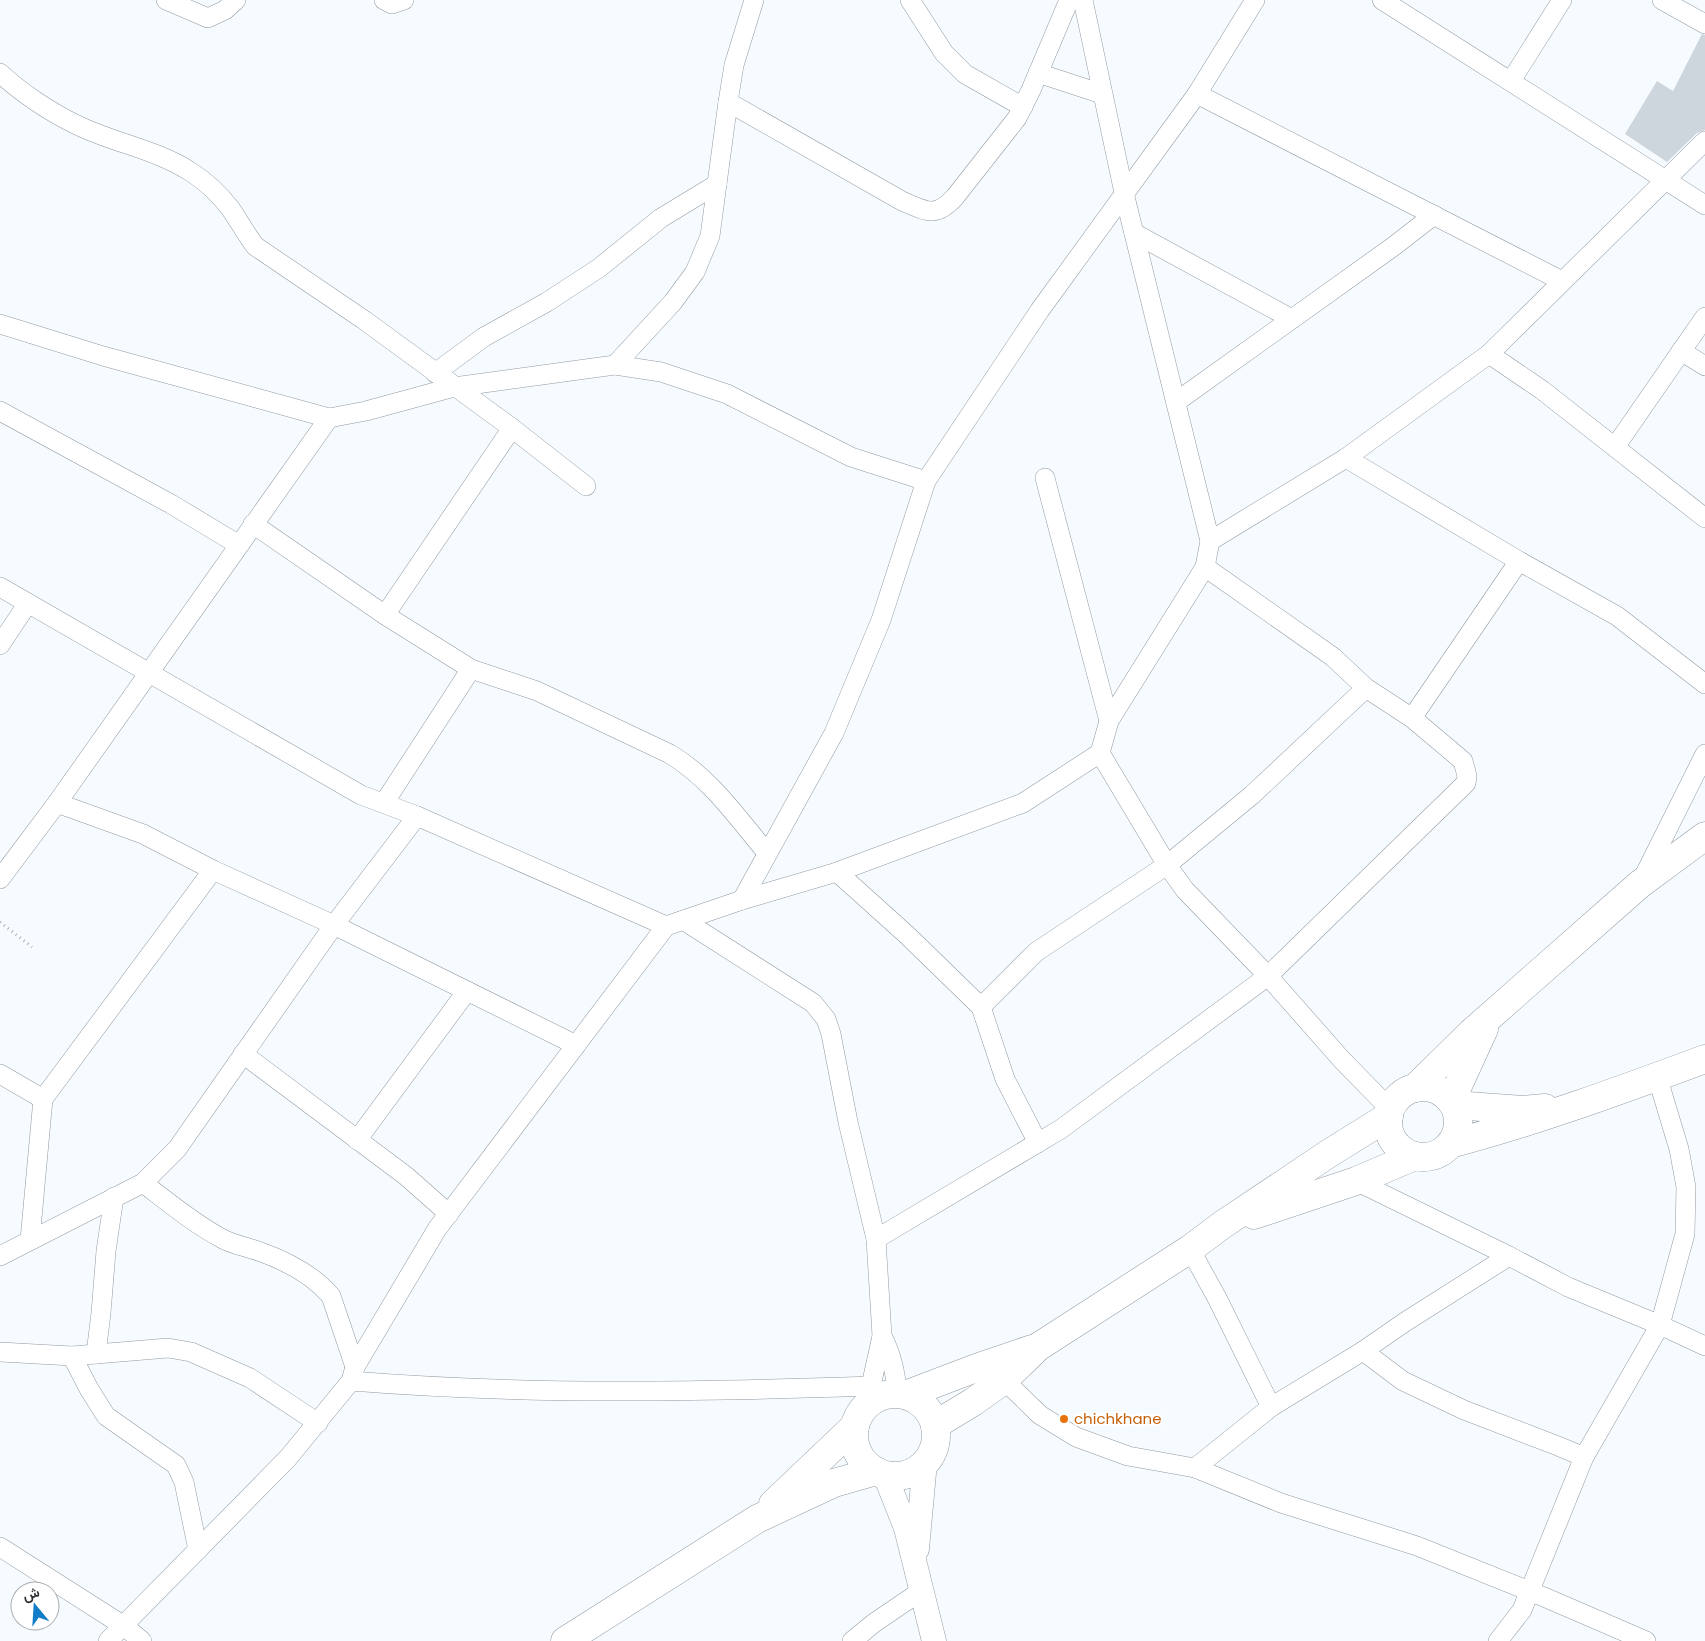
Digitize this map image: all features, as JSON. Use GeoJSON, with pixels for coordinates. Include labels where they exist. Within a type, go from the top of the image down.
{"type":"FeatureCollection","features":[{"type":"Feature","properties":{"kind":"main road"},"geometry":{"type":"LineString","coordinates":[[1415,1088],[1426,1087],[1437,1090],[1452,1103],[1458,1116],[1456,1135],[1445,1150],[1435,1156],[1415,1156],[1402,1151],[1393,1140],[1389,1130],[1390,1113],[1399,1097],[1415,1088],[1489,1016],[1640,884],[1705,836]]}},
{"type":"Feature","properties":{"kind":"main road"},"geometry":{"type":"LineString","coordinates":[[1452,1103],[1489,1016]]}},
{"type":"Feature","properties":{"kind":"main road"},"geometry":{"type":"LineString","coordinates":[[1450,1144],[1508,1129],[1705,1059]]}},
{"type":"Feature","properties":{"kind":"main road"},"geometry":{"type":"LineString","coordinates":[[1452,1103],[1523,1110],[1578,1105]]}},
{"type":"Feature","properties":{"kind":"main road"},"geometry":{"type":"LineString","coordinates":[[935,1425],[1004,1380],[1038,1347],[1190,1249],[1222,1225],[1390,1113]]}},
{"type":"Feature","properties":{"kind":"main road"},"geometry":{"type":"LineString","coordinates":[[1222,1225],[1356,1180],[1415,1156]]}},
{"type":"Feature","properties":{"kind":"main road"},"geometry":{"type":"LineString","coordinates":[[757,1519],[879,1401],[1038,1347]]}},
{"type":"Feature","properties":{"kind":"main road"},"geometry":{"type":"LineString","coordinates":[[564,1641],[757,1519],[834,1483],[881,1473],[906,1474],[925,1462],[935,1443],[935,1425],[930,1413],[915,1399],[879,1401]]}},
{"type":"Feature","properties":{"kind":"main road"},"geometry":{"type":"LineString","coordinates":[[879,1401],[854,1436],[860,1457],[867,1465],[881,1473]]}},
{"type":"Feature","properties":{"kind":"street"},"geometry":{"type":"LineString","coordinates":[[166,0],[208,18],[225,10],[236,0]]}},
{"type":"Feature","properties":{"kind":"street"},"geometry":{"type":"LineString","coordinates":[[384,0],[392,4],[404,0]]}},
{"type":"Feature","properties":{"kind":"street"},"geometry":{"type":"LineString","coordinates":[[616,365],[673,302],[695,272],[710,236],[734,65],[754,0]]}},
{"type":"Feature","properties":{"kind":"street"},"geometry":{"type":"LineString","coordinates":[[910,0],[944,53],[965,74],[1023,106]]}},
{"type":"Feature","properties":{"kind":"street"},"geometry":{"type":"LineString","coordinates":[[728,102],[902,201],[924,210],[938,211],[945,208],[1017,118],[1069,0]]}},
{"type":"Feature","properties":{"kind":"street"},"geometry":{"type":"LineString","coordinates":[[108,1641],[288,1458],[318,1423],[353,1374],[437,1229],[576,1046],[675,923],[742,900],[837,872],[1023,803],[1100,753],[1108,720],[1205,567],[1210,541],[1124,193],[1083,0]]}},
{"type":"Feature","properties":{"kind":"street"},"geometry":{"type":"LineString","coordinates":[[742,900],[766,852],[834,733],[881,620],[926,481],[1040,310],[1197,94],[1256,0]]}},
{"type":"Feature","properties":{"kind":"street"},"geometry":{"type":"LineString","coordinates":[[1382,0],[1705,205]]}},
{"type":"Feature","properties":{"kind":"street"},"geometry":{"type":"LineString","coordinates":[[1512,81],[1562,0]]}},
{"type":"Feature","properties":{"kind":"street"},"geometry":{"type":"LineString","coordinates":[[1662,0],[1705,24]]}},
{"type":"Feature","properties":{"kind":"street"},"geometry":{"type":"LineString","coordinates":[[0,73],[16,88],[75,124],[162,158],[192,172],[220,196],[231,209],[255,246],[364,320],[512,428],[586,486]]}},
{"type":"Feature","properties":{"kind":"street"},"geometry":{"type":"LineString","coordinates":[[1038,73],[1102,94]]}},
{"type":"Feature","properties":{"kind":"street"},"geometry":{"type":"LineString","coordinates":[[1197,94],[1562,281]]}},
{"type":"Feature","properties":{"kind":"street"},"geometry":{"type":"LineString","coordinates":[[1210,541],[1346,458],[1489,354],[1705,141]]}},
{"type":"Feature","properties":{"kind":"street"},"geometry":{"type":"LineString","coordinates":[[435,373],[484,337],[547,302],[599,268],[661,218],[717,184]]}},
{"type":"Feature","properties":{"kind":"street"},"geometry":{"type":"LineString","coordinates":[[1176,402],[1434,216]]}},
{"type":"Feature","properties":{"kind":"street"},"geometry":{"type":"LineString","coordinates":[[1134,233],[1292,319]]}},
{"type":"Feature","properties":{"kind":"street"},"geometry":{"type":"LineString","coordinates":[[1615,447],[1705,317]]}},
{"type":"Feature","properties":{"kind":"street"},"geometry":{"type":"LineString","coordinates":[[0,324],[103,356],[329,418],[366,411],[454,387],[616,365],[661,372],[727,394],[851,457],[926,481]]}},
{"type":"Feature","properties":{"kind":"street"},"geometry":{"type":"LineString","coordinates":[[1682,351],[1705,366]]}},
{"type":"Feature","properties":{"kind":"street"},"geometry":{"type":"LineString","coordinates":[[1489,354],[1542,390],[1705,518]]}},
{"type":"Feature","properties":{"kind":"street"},"geometry":{"type":"LineString","coordinates":[[0,411],[171,504],[239,545]]}},
{"type":"Feature","properties":{"kind":"street"},"geometry":{"type":"LineString","coordinates":[[0,879],[57,803],[329,418]]}},
{"type":"Feature","properties":{"kind":"street"},"geometry":{"type":"LineString","coordinates":[[385,615],[512,428]]}},
{"type":"Feature","properties":{"kind":"street"},"geometry":{"type":"LineString","coordinates":[[1346,458],[1519,561],[1617,616],[1705,684]]}},
{"type":"Feature","properties":{"kind":"street"},"geometry":{"type":"LineString","coordinates":[[1045,478],[1108,720]]}},
{"type":"Feature","properties":{"kind":"street"},"geometry":{"type":"LineString","coordinates":[[253,524],[385,615],[471,669],[537,691],[670,754],[686,764],[710,785],[766,852]]}},
{"type":"Feature","properties":{"kind":"street"},"geometry":{"type":"LineString","coordinates":[[1412,718],[1519,561]]}},
{"type":"Feature","properties":{"kind":"street"},"geometry":{"type":"LineString","coordinates":[[876,1238],[1061,1129],[1268,976],[1466,783],[1467,776],[1463,761],[1412,718],[1366,688],[1334,657],[1205,567]]}},
{"type":"Feature","properties":{"kind":"street"},"geometry":{"type":"LineString","coordinates":[[0,587],[361,794],[675,923],[813,1002],[826,1019],[831,1034],[848,1122],[876,1238],[882,1336],[879,1401]]}},
{"type":"Feature","properties":{"kind":"street"},"geometry":{"type":"LineString","coordinates":[[0,645],[28,603]]}},
{"type":"Feature","properties":{"kind":"street"},"geometry":{"type":"LineString","coordinates":[[384,803],[471,669]]}},
{"type":"Feature","properties":{"kind":"street"},"geometry":{"type":"LineString","coordinates":[[981,1007],[1036,952],[1167,865],[1252,795],[1366,688]]}},
{"type":"Feature","properties":{"kind":"street"},"geometry":{"type":"LineString","coordinates":[[1100,753],[1167,865],[1185,890],[1268,976],[1390,1113]]}},
{"type":"Feature","properties":{"kind":"street"},"geometry":{"type":"LineString","coordinates":[[1640,884],[1705,754]]}},
{"type":"Feature","properties":{"kind":"street"},"geometry":{"type":"LineString","coordinates":[[57,803],[143,834],[212,870],[334,925],[576,1046]]}},
{"type":"Feature","properties":{"kind":"street"},"geometry":{"type":"LineString","coordinates":[[0,1256],[143,1183],[178,1149],[334,925],[417,816]]}},
{"type":"Feature","properties":{"kind":"street"},"geometry":{"type":"LineString","coordinates":[[30,1240],[43,1099],[212,870]]}},
{"type":"Feature","properties":{"kind":"street"},"geometry":{"type":"LineString","coordinates":[[837,872],[907,935],[981,1007],[1005,1079],[1038,1143]]}},
{"type":"Feature","properties":{"kind":"street"},"geometry":{"type":"LineString","coordinates":[[356,1140],[467,991]]}},
{"type":"Feature","properties":{"kind":"street"},"geometry":{"type":"LineString","coordinates":[[243,1054],[406,1176],[449,1214]]}},
{"type":"Feature","properties":{"kind":"street"},"geometry":{"type":"LineString","coordinates":[[0,1074],[43,1099]]}},
{"type":"Feature","properties":{"kind":"street"},"geometry":{"type":"LineString","coordinates":[[1498,1641],[1522,1610],[1584,1457],[1660,1325],[1685,1234],[1686,1187],[1679,1149],[1658,1076]]}},
{"type":"Feature","properties":{"kind":"street"},"geometry":{"type":"LineString","coordinates":[[1356,1180],[1568,1287],[1705,1346]]}},
{"type":"Feature","properties":{"kind":"street"},"geometry":{"type":"LineString","coordinates":[[143,1183],[183,1214],[223,1239],[262,1252],[284,1262],[304,1273],[325,1290],[331,1296],[353,1374]]}},
{"type":"Feature","properties":{"kind":"street"},"geometry":{"type":"LineString","coordinates":[[96,1354],[102,1313],[106,1251],[114,1197]]}},
{"type":"Feature","properties":{"kind":"street"},"geometry":{"type":"LineString","coordinates":[[1190,1249],[1217,1298],[1271,1406]]}},
{"type":"Feature","properties":{"kind":"street"},"geometry":{"type":"LineString","coordinates":[[1195,1468],[1271,1406],[1363,1351],[1508,1256]]}},
{"type":"Feature","properties":{"kind":"street"},"geometry":{"type":"LineString","coordinates":[[879,1401],[896,1374],[890,1352],[882,1336]]}},
{"type":"Feature","properties":{"kind":"street"},"geometry":{"type":"LineString","coordinates":[[0,1352],[72,1356],[168,1348],[191,1352],[250,1378],[318,1423]]}},
{"type":"Feature","properties":{"kind":"street"},"geometry":{"type":"LineString","coordinates":[[1363,1351],[1404,1380],[1455,1406],[1584,1457]]}},
{"type":"Feature","properties":{"kind":"street"},"geometry":{"type":"LineString","coordinates":[[72,1356],[106,1416],[176,1465],[184,1482],[198,1550]]}},
{"type":"Feature","properties":{"kind":"street"},"geometry":{"type":"LineString","coordinates":[[353,1374],[412,1386],[577,1392],[760,1390],[879,1401]]}},
{"type":"Feature","properties":{"kind":"street"},"geometry":{"type":"LineString","coordinates":[[1004,1380],[1040,1415],[1076,1436],[1128,1456],[1195,1468],[1281,1503],[1417,1546],[1646,1641]]}},
{"type":"Feature","properties":{"kind":"street"},"geometry":{"type":"LineString","coordinates":[[915,1566],[925,1462]]}},
{"type":"Feature","properties":{"kind":"street"},"geometry":{"type":"LineString","coordinates":[[881,1473],[906,1528],[934,1641]]}},
{"type":"Feature","properties":{"kind":"street"},"geometry":{"type":"LineString","coordinates":[[0,1548],[124,1626],[142,1641]]}},
{"type":"Feature","properties":{"kind":"street"},"geometry":{"type":"LineString","coordinates":[[852,1641],[874,1623],[921,1591]]}},
{"type":"Feature","properties":{"kind":"path"},"geometry":{"type":"LineString","coordinates":[[0,922],[32,947]]}},
{"type":"Feature","properties":{"kind":"building"},"geometry":{"type":"Polygon","coordinates":[[[1702,34],[1705,35],[1705,130],[1697,133],[1667,162],[1625,134],[1657,81],[1673,91],[1702,34]]]}},
{"type":"Feature","properties":{"kind":"place","name":"chichkhane"},"geometry":{"type":"Point","coordinates":[1064,1419]}}]}
